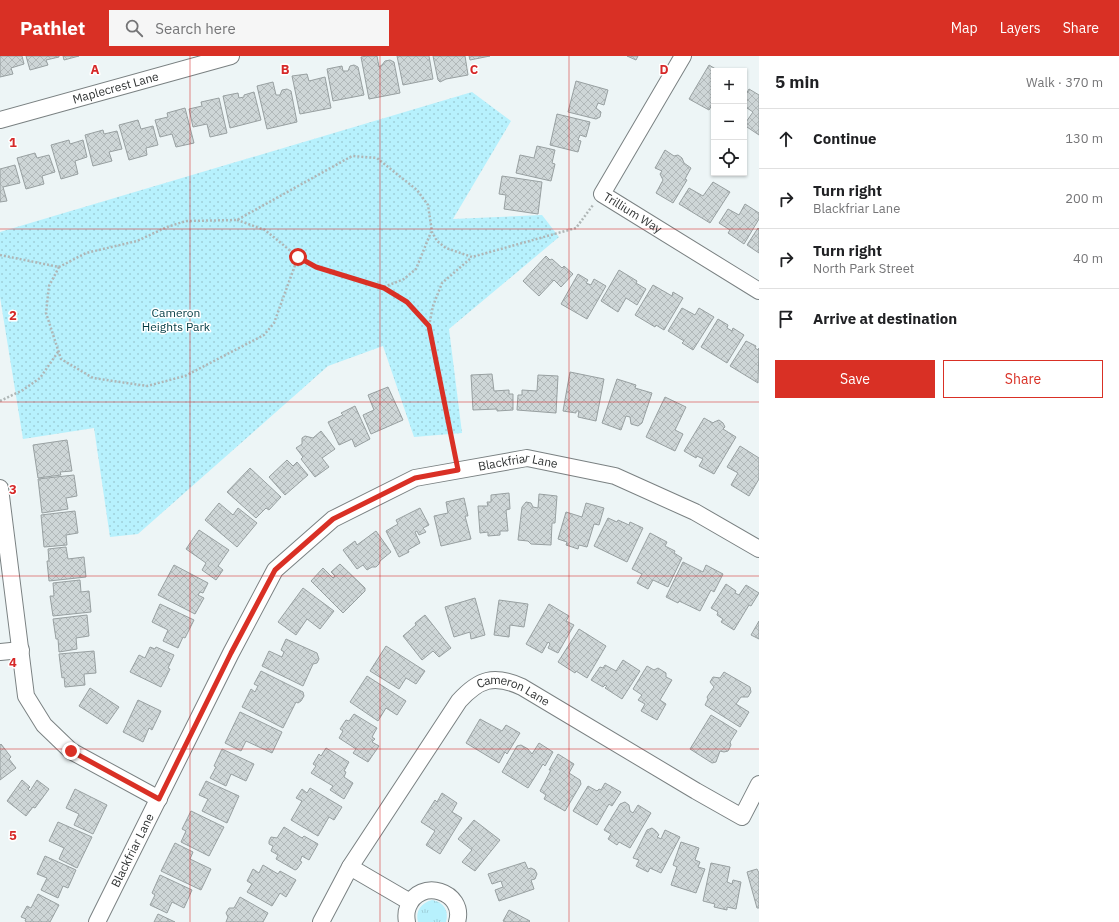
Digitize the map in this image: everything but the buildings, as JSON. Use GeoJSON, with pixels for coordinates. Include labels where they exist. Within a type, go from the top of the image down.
{"type":"FeatureCollection","features":[{"type":"Feature","properties":{"kind":"street","name":"Maplecrest Lane"},"geometry":{"type":"LineString","coordinates":[[0,120],[231,56]]}},
{"type":"Feature","properties":{"kind":"street","name":"Trillium Way"},"geometry":{"type":"LineString","coordinates":[[683,56],[602,194],[759,291]]}},
{"type":"Feature","properties":{"kind":"street","name":"Blackfriar Lane"},"geometry":{"type":"LineString","coordinates":[[97,922],[231,653],[275,570],[333,519],[415,478],[527,458],[615,476],[695,512],[759,549]]}},
{"type":"Feature","properties":{"kind":"street"},"geometry":{"type":"LineString","coordinates":[[0,488],[26,696],[44,725],[71,751],[159,799]]}},
{"type":"Feature","properties":{"kind":"street"},"geometry":{"type":"LineString","coordinates":[[0,652],[20,650]]}},
{"type":"Feature","properties":{"kind":"street","name":"Cameron Lane"},"geometry":{"type":"LineString","coordinates":[[321,922],[350,867],[459,701],[481,682],[496,680],[510,681],[522,687],[742,817],[759,784]]}},
{"type":"Feature","properties":{"kind":"street"},"geometry":{"type":"LineString","coordinates":[[350,867],[410,902]]}},
{"type":"Feature","properties":{"kind":"street"},"geometry":{"type":"LineString","coordinates":[[407,922],[407,910],[410,902],[423,891],[432,890],[441,891],[448,895],[454,902],[458,910],[457,922]]}},
{"type":"Feature","properties":{"kind":"path"},"geometry":{"type":"LineString","coordinates":[[238,220],[352,156],[377,158],[417,190],[428,205],[432,232],[437,241],[446,248],[472,257]]}},
{"type":"Feature","properties":{"kind":"path"},"geometry":{"type":"LineString","coordinates":[[458,470],[429,326],[433,306],[442,283],[472,257],[576,228],[602,194]]}},
{"type":"Feature","properties":{"kind":"path"},"geometry":{"type":"LineString","coordinates":[[298,257],[274,323],[264,335],[185,376],[147,386],[93,378],[61,359],[58,352],[46,312],[49,286],[59,268],[86,253],[136,241],[167,227],[186,221],[238,220],[265,230],[298,257],[316,267],[384,288],[407,302],[429,326]]}},
{"type":"Feature","properties":{"kind":"path"},"geometry":{"type":"LineString","coordinates":[[384,288],[404,279],[416,270],[432,232]]}},
{"type":"Feature","properties":{"kind":"path"},"geometry":{"type":"LineString","coordinates":[[0,255],[59,268]]}},
{"type":"Feature","properties":{"kind":"path"},"geometry":{"type":"LineString","coordinates":[[0,401],[23,390],[40,378],[58,352]]}},
{"type":"Feature","properties":{"kind":"green space","name":"Cameron Heights Park"},"geometry":{"type":"Polygon","coordinates":[[[472,92],[511,121],[453,219],[542,215],[559,237],[449,329],[462,433],[414,437],[383,346],[328,366],[138,534],[110,537],[94,428],[23,439],[0,297],[0,232],[472,92]]]}},
{"type":"Feature","properties":{"kind":"green space"},"geometry":{"type":"Polygon","coordinates":[[[432,900],[440,903],[445,908],[447,914],[446,922],[418,922],[418,911],[422,905],[432,900]]]}},
{"type":"Feature","properties":{"kind":"route"},"geometry":{"type":"LineString","coordinates":[[71,751],[159,799],[231,653],[275,570],[333,519],[415,478],[458,470],[429,326],[407,302],[384,288],[316,267],[298,257]]}}]}
